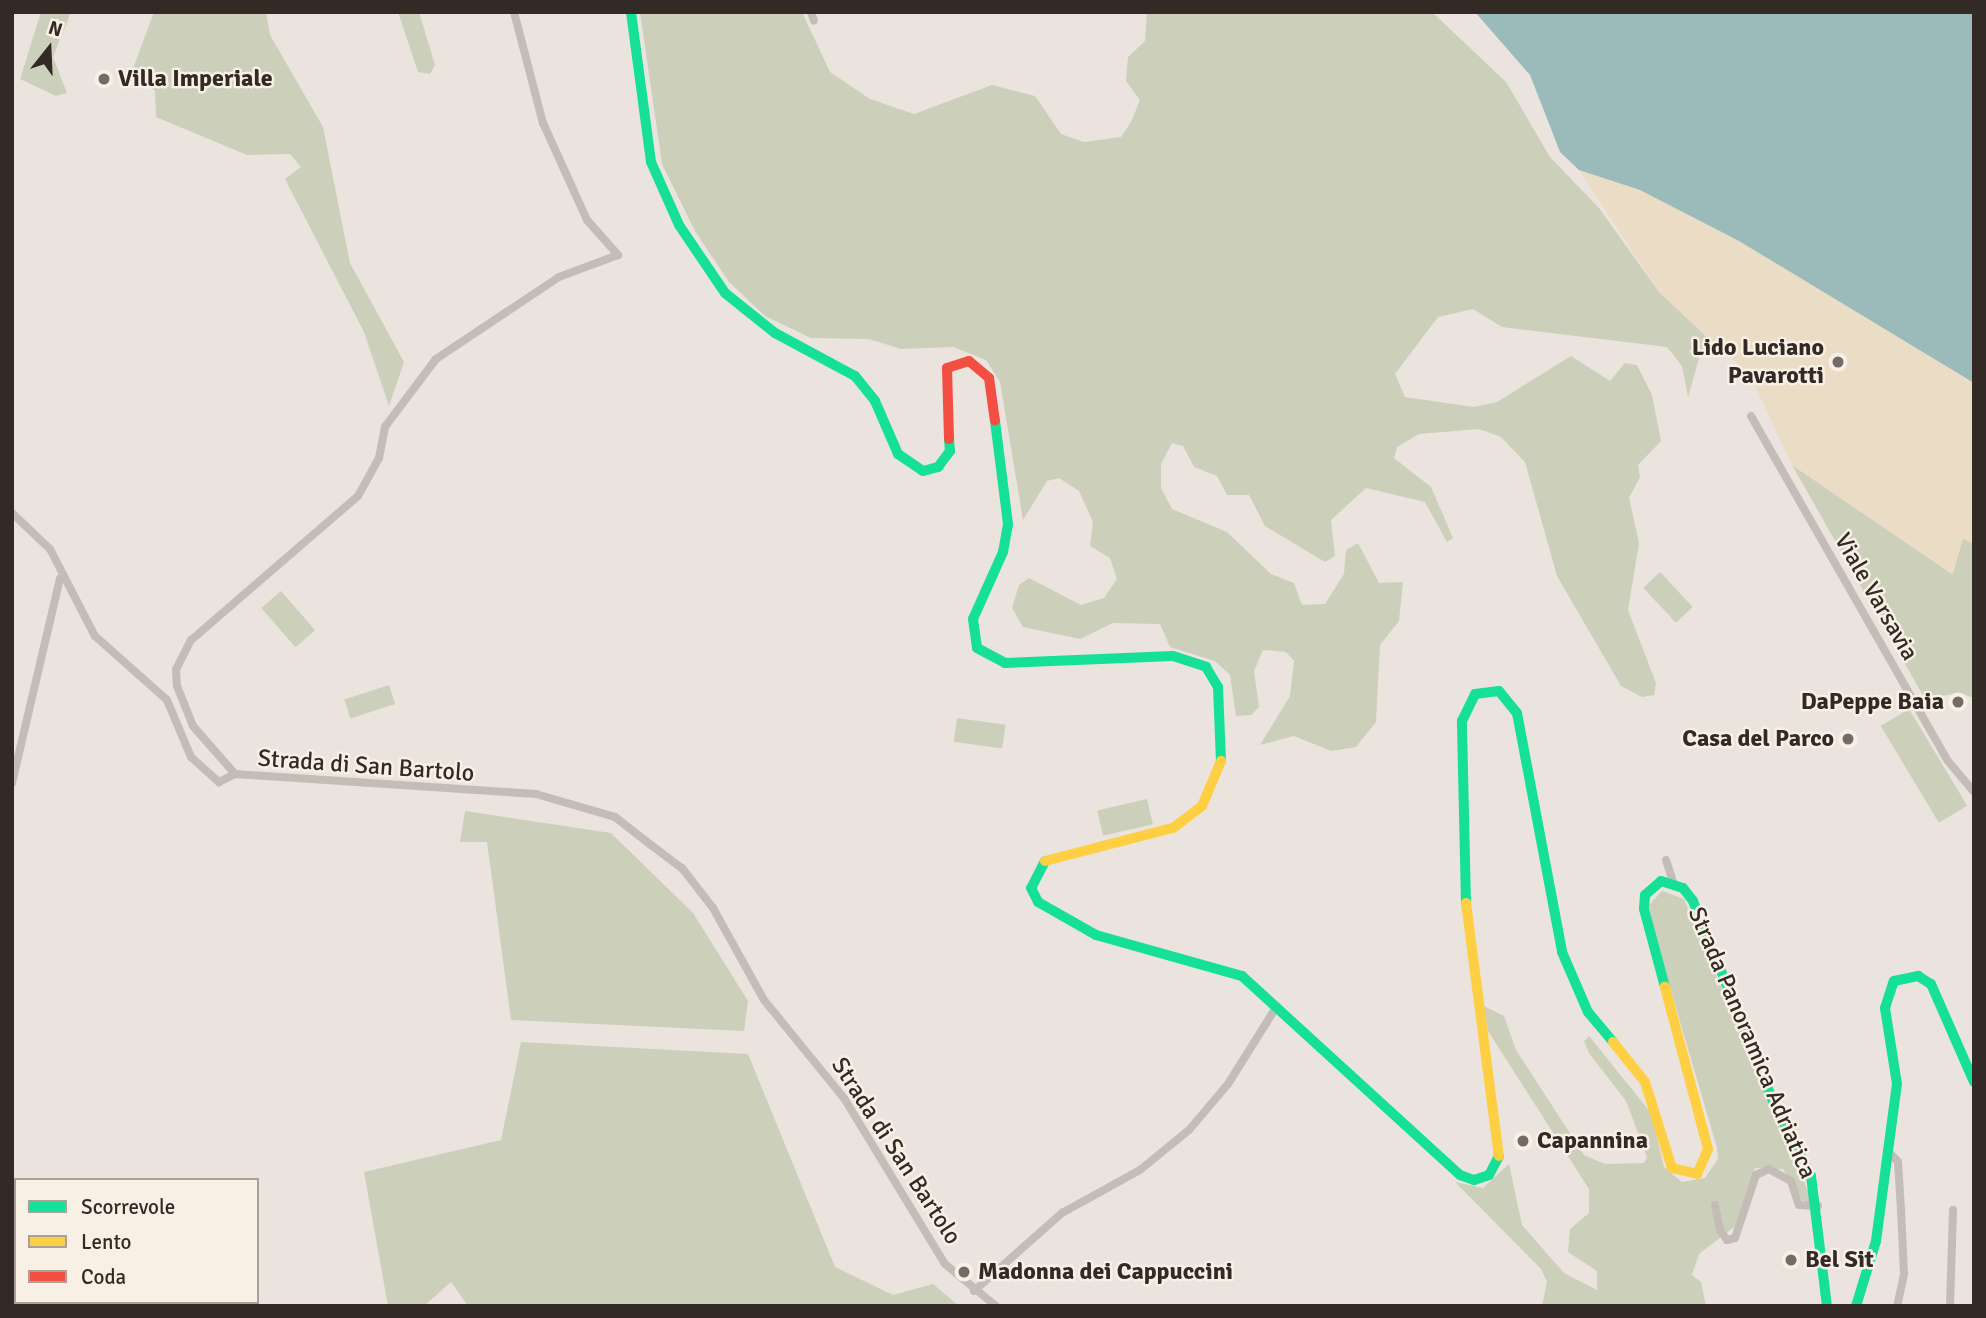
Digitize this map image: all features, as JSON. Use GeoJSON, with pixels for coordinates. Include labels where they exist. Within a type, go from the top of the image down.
{"type":"FeatureCollection","features":[{"type":"Feature","properties":{"kind":"street","name":"Strada di San Bartolo"},"geometry":{"type":"LineString","coordinates":[[514,12],[543,123],[587,220],[618,256],[559,277],[436,359],[385,427],[379,458],[358,496],[180,654],[177,686],[193,726],[235,774],[536,794],[615,817],[682,868],[713,908],[764,1000],[844,1097],[906,1208],[945,1264],[974,1291],[996,1306]]}},
{"type":"Feature","properties":{"kind":"street","name":"Strada Panoramica Adriatica"},"geometry":{"type":"LineString","coordinates":[[631,12],[651,162],[679,225],[725,293],[775,333],[855,376],[875,401],[898,454],[923,471],[938,467],[950,451],[942,387],[947,368],[969,361],[989,378],[1008,524],[1003,552],[973,619],[977,648],[1005,663],[1039,665],[1173,656],[1206,667],[1218,687],[1222,760],[1202,806],[1172,828],[1039,863],[1031,888],[1038,902],[1096,935],[1242,976],[1460,1175],[1474,1180],[1489,1175],[1499,1156],[1467,942],[1462,721],[1475,694],[1499,691],[1517,713],[1573,980],[1606,1038],[1645,1082],[1672,1168],[1697,1174],[1708,1149],[1644,909],[1651,886],[1673,881],[1693,901],[1774,1104],[1811,1176],[1818,1206],[1827,1306]]}},
{"type":"Feature","properties":{"kind":"street","name":"Viale Varsavia"},"geometry":{"type":"LineString","coordinates":[[1751,416],[1948,761],[1974,792]]}},
{"type":"Feature","properties":{"kind":"street"},"geometry":{"type":"LineString","coordinates":[[12,513],[50,549],[60,579],[95,636],[167,700],[199,766],[219,782],[235,774]]}},
{"type":"Feature","properties":{"kind":"street"},"geometry":{"type":"LineString","coordinates":[[12,782],[60,579]]}},
{"type":"Feature","properties":{"kind":"street"},"geometry":{"type":"LineString","coordinates":[[1666,860],[1673,881]]}},
{"type":"Feature","properties":{"kind":"street"},"geometry":{"type":"LineString","coordinates":[[1856,1306],[1876,1241],[1887,1150],[1897,1060],[1885,1008],[1894,981],[1918,976],[1930,984],[1974,1082]]}},
{"type":"Feature","properties":{"kind":"street"},"geometry":{"type":"LineString","coordinates":[[974,1291],[1073,1204],[1140,1170],[1189,1130],[1228,1084],[1277,1006]]}},
{"type":"Feature","properties":{"kind":"street"},"geometry":{"type":"LineString","coordinates":[[1887,1150],[1898,1162],[1904,1274],[1897,1306]]}},
{"type":"Feature","properties":{"kind":"street","name":"Strada Panoramica Adriatica"},"geometry":{"type":"LineString","coordinates":[[1715,1205],[1720,1230],[1727,1240],[1735,1238],[1756,1175],[1769,1169],[1791,1181],[1799,1205],[1818,1206]]}},
{"type":"Feature","properties":{"kind":"street"},"geometry":{"type":"LineString","coordinates":[[1950,1306],[1953,1210]]}},
{"type":"Feature","properties":{"kind":"green space"},"geometry":{"type":"Polygon","coordinates":[[[41,12],[71,12],[53,57],[67,93],[56,96],[20,79],[41,12]]]}},
{"type":"Feature","properties":{"kind":"green space"},"geometry":{"type":"Polygon","coordinates":[[[154,12],[266,12],[270,35],[323,127],[350,263],[404,362],[389,406],[364,332],[285,179],[301,167],[290,154],[247,155],[156,117],[155,91],[132,71],[154,12]]]}},
{"type":"Feature","properties":{"kind":"green space"},"geometry":{"type":"Polygon","coordinates":[[[398,12],[419,12],[435,65],[430,74],[418,72],[398,12]]]}},
{"type":"Feature","properties":{"kind":"green space"},"geometry":{"type":"Polygon","coordinates":[[[640,12],[802,12],[830,72],[870,99],[914,114],[992,85],[1035,96],[1061,134],[1084,142],[1121,137],[1131,122],[1140,100],[1126,81],[1128,57],[1145,41],[1147,12],[1432,12],[1506,82],[1550,157],[1599,208],[1659,292],[1723,352],[1700,355],[1688,397],[1682,366],[1667,347],[1502,327],[1473,309],[1438,317],[1395,374],[1405,397],[1474,407],[1497,402],[1571,356],[1610,381],[1625,363],[1637,365],[1652,395],[1661,441],[1638,465],[1640,477],[1629,498],[1639,543],[1628,610],[1656,683],[1654,695],[1642,697],[1621,686],[1557,576],[1525,462],[1501,437],[1479,429],[1419,434],[1397,447],[1394,458],[1431,487],[1453,538],[1447,542],[1425,502],[1366,488],[1331,520],[1335,556],[1325,562],[1265,526],[1249,495],[1227,495],[1217,476],[1194,467],[1183,446],[1172,443],[1161,464],[1161,488],[1172,509],[1227,532],[1271,574],[1294,583],[1302,605],[1325,604],[1344,574],[1346,550],[1358,543],[1379,583],[1403,582],[1399,621],[1380,645],[1376,722],[1356,747],[1331,751],[1294,736],[1260,745],[1290,696],[1294,661],[1286,652],[1263,650],[1254,671],[1259,707],[1251,715],[1236,716],[1230,675],[1215,661],[1170,647],[1160,624],[1113,623],[1080,639],[1023,627],[1012,608],[1019,585],[1029,578],[1081,605],[1104,598],[1117,579],[1110,558],[1090,546],[1093,522],[1079,491],[1059,478],[1047,481],[1023,520],[1000,382],[986,360],[953,347],[901,349],[869,339],[811,338],[765,316],[729,282],[695,231],[662,164],[640,12]]]}},
{"type":"Feature","properties":{"kind":"green space"},"geometry":{"type":"Polygon","coordinates":[[[1792,465],[1952,574],[1963,538],[1974,544],[1974,698],[1959,693],[1925,699],[1792,465]]]}},
{"type":"Feature","properties":{"kind":"green space"},"geometry":{"type":"Polygon","coordinates":[[[1660,572],[1693,607],[1676,623],[1643,588],[1660,572]]]}},
{"type":"Feature","properties":{"kind":"green space"},"geometry":{"type":"Polygon","coordinates":[[[281,591],[315,630],[295,647],[261,608],[281,591]]]}},
{"type":"Feature","properties":{"kind":"green space"},"geometry":{"type":"Polygon","coordinates":[[[389,685],[395,704],[350,719],[344,700],[389,685]]]}},
{"type":"Feature","properties":{"kind":"green space"},"geometry":{"type":"Polygon","coordinates":[[[1909,709],[1967,806],[1939,823],[1881,726],[1909,709]]]}},
{"type":"Feature","properties":{"kind":"green space"},"geometry":{"type":"Polygon","coordinates":[[[957,718],[1006,725],[1002,749],[954,742],[957,718]]]}},
{"type":"Feature","properties":{"kind":"green space"},"geometry":{"type":"Polygon","coordinates":[[[1147,799],[1153,824],[1103,836],[1097,810],[1147,799]]]}},
{"type":"Feature","properties":{"kind":"green space"},"geometry":{"type":"Polygon","coordinates":[[[465,811],[611,833],[693,913],[748,1001],[744,1031],[511,1020],[487,842],[460,842],[465,811]]]}},
{"type":"Feature","properties":{"kind":"green space"},"geometry":{"type":"Polygon","coordinates":[[[1662,891],[1684,899],[1813,1203],[1803,1201],[1783,1169],[1755,1168],[1734,1227],[1699,1254],[1692,1275],[1701,1282],[1706,1306],[1542,1306],[1547,1282],[1541,1269],[1455,1182],[1483,1188],[1509,1164],[1522,1225],[1564,1273],[1597,1290],[1597,1271],[1568,1252],[1570,1229],[1589,1213],[1589,1189],[1488,1031],[1484,1006],[1504,1016],[1516,1050],[1584,1155],[1605,1164],[1644,1163],[1647,1157],[1626,1101],[1589,1053],[1584,1041],[1589,1036],[1651,1113],[1664,1167],[1682,1182],[1705,1178],[1718,1159],[1717,1148],[1653,929],[1649,905],[1662,891]]]}},
{"type":"Feature","properties":{"kind":"green space"},"geometry":{"type":"Polygon","coordinates":[[[521,1042],[748,1054],[835,1267],[893,1295],[933,1284],[959,1306],[468,1306],[451,1282],[424,1306],[388,1306],[364,1172],[501,1140],[521,1042]]]}},
{"type":"Feature","properties":{"kind":"sand","name":"Lido Luciano Pavarotti"},"geometry":{"type":"Polygon","coordinates":[[[1579,170],[1640,190],[1739,241],[1974,383],[1974,544],[1963,539],[1953,574],[1792,465],[1751,377],[1659,292],[1579,170]]]}},
{"type":"Feature","properties":{"kind":"water"},"geometry":{"type":"Polygon","coordinates":[[[1475,12],[1974,12],[1974,383],[1739,241],[1640,190],[1579,170],[1560,152],[1530,75],[1475,12]]]}},
{"type":"Feature","properties":{"kind":"traffic: fast"},"geometry":{"type":"LineString","coordinates":[[631,12],[651,162],[679,225],[725,293],[775,333],[855,376],[875,401],[898,454],[923,471],[938,467],[950,451],[949,439]]}},
{"type":"Feature","properties":{"kind":"traffic: fast"},"geometry":{"type":"LineString","coordinates":[[995,421],[1008,524],[1003,552],[973,619],[977,648],[1005,663],[1173,656],[1206,667],[1218,687],[1221,761]]}},
{"type":"Feature","properties":{"kind":"traffic: fast"},"geometry":{"type":"LineString","coordinates":[[1466,903],[1462,721],[1475,694],[1499,691],[1517,713],[1562,952],[1588,1012],[1613,1042]]}},
{"type":"Feature","properties":{"kind":"traffic: fast"},"geometry":{"type":"LineString","coordinates":[[1045,861],[1031,888],[1038,902],[1096,935],[1242,976],[1460,1175],[1474,1180],[1489,1175],[1499,1156]]}},
{"type":"Feature","properties":{"kind":"traffic: fast"},"geometry":{"type":"LineString","coordinates":[[1665,987],[1644,909],[1645,895],[1661,881],[1683,888],[1693,901],[1774,1104],[1811,1176],[1827,1306]]}},
{"type":"Feature","properties":{"kind":"traffic: fast"},"geometry":{"type":"LineString","coordinates":[[1856,1306],[1876,1241],[1897,1084],[1885,1008],[1894,981],[1918,976],[1931,984],[1974,1082]]}},
{"type":"Feature","properties":{"kind":"traffic: slow"},"geometry":{"type":"LineString","coordinates":[[1045,861],[1173,828],[1202,806],[1221,761]]}},
{"type":"Feature","properties":{"kind":"traffic: slow"},"geometry":{"type":"LineString","coordinates":[[1466,903],[1499,1156]]}},
{"type":"Feature","properties":{"kind":"traffic: slow"},"geometry":{"type":"LineString","coordinates":[[1613,1042],[1645,1082],[1672,1168],[1697,1174],[1708,1149],[1665,987]]}},
{"type":"Feature","properties":{"kind":"traffic: jam"},"geometry":{"type":"LineString","coordinates":[[949,439],[947,368],[969,361],[989,378],[995,421]]}},
{"type":"Feature","properties":{"kind":"place","name":"Villa Imperiale"},"geometry":{"type":"Point","coordinates":[104,79]}},
{"type":"Feature","properties":{"kind":"place","name":"Lido Luciano Pavarotti"},"geometry":{"type":"Point","coordinates":[1838,362]}},
{"type":"Feature","properties":{"kind":"place","name":"DaPeppe Baia"},"geometry":{"type":"Point","coordinates":[1958,702]}},
{"type":"Feature","properties":{"kind":"place","name":"Casa del Parco"},"geometry":{"type":"Point","coordinates":[1848,739]}},
{"type":"Feature","properties":{"kind":"place","name":"Capannina"},"geometry":{"type":"Point","coordinates":[1523,1141]}},
{"type":"Feature","properties":{"kind":"place","name":"Bel Sit"},"geometry":{"type":"Point","coordinates":[1791,1260]}},
{"type":"Feature","properties":{"kind":"place","name":"Madonna dei Cappuccini"},"geometry":{"type":"Point","coordinates":[964,1272]}}]}
